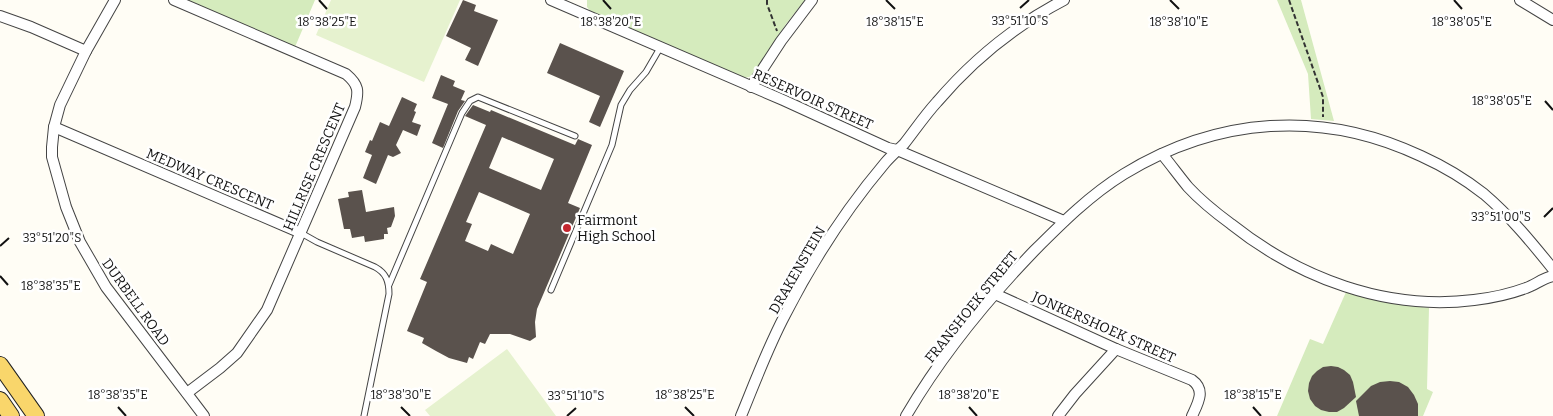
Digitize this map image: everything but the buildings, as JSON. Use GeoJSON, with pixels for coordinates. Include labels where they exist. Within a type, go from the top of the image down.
{"type":"FeatureCollection","features":[{"type":"Feature","properties":{"kind":"main road"},"geometry":{"type":"LineString","coordinates":[[0,365],[36,416]]}},
{"type":"Feature","properties":{"kind":"main road"},"geometry":{"type":"LineString","coordinates":[[0,400],[12,416]]}},
{"type":"Feature","properties":{"kind":"street","name":"DURBELL ROAD"},"geometry":{"type":"LineString","coordinates":[[114,0],[86,51],[60,105],[54,127],[52,157],[66,207],[80,242],[106,287],[204,416]]}},
{"type":"Feature","properties":{"kind":"street","name":"HILLRISE CRESCENT"},"geometry":{"type":"LineString","coordinates":[[174,0],[346,74],[356,84],[358,91],[355,107],[268,310],[237,353],[187,393]]}},
{"type":"Feature","properties":{"kind":"street","name":"RESERVOIR STREET"},"geometry":{"type":"LineString","coordinates":[[552,0],[569,3],[660,48],[888,148],[897,150],[1064,221]]}},
{"type":"Feature","properties":{"kind":"street"},"geometry":{"type":"LineString","coordinates":[[751,87],[780,42],[812,0]]}},
{"type":"Feature","properties":{"kind":"street","name":"DRAKENSTEIN"},"geometry":{"type":"LineString","coordinates":[[741,416],[785,314],[815,262],[847,213],[886,162],[938,100],[974,63],[1034,17],[1064,0]]}},
{"type":"Feature","properties":{"kind":"street"},"geometry":{"type":"LineString","coordinates":[[1520,0],[1553,20]]}},
{"type":"Feature","properties":{"kind":"street"},"geometry":{"type":"LineString","coordinates":[[0,16],[86,51]]}},
{"type":"Feature","properties":{"kind":"street","name":"FRANSHOEK STREET"},"geometry":{"type":"LineString","coordinates":[[906,416],[944,360],[995,294],[1064,221],[1106,186],[1143,163],[1201,138],[1241,129],[1282,125],[1343,130],[1390,143],[1433,161],[1484,194],[1514,222],[1553,269]]}},
{"type":"Feature","properties":{"kind":"street","name":"MEDWAY CRESCENT"},"geometry":{"type":"LineString","coordinates":[[54,127],[301,233]]}},
{"type":"Feature","properties":{"kind":"street"},"geometry":{"type":"LineString","coordinates":[[1162,154],[1189,187],[1246,236],[1282,259],[1322,278],[1364,292],[1404,300],[1435,302],[1475,300],[1526,288],[1547,277],[1553,276]]}},
{"type":"Feature","properties":{"kind":"street","name":"JONKERSHOEK STREET"},"geometry":{"type":"LineString","coordinates":[[995,294],[1116,349],[1192,380],[1199,388],[1200,396],[1192,416]]}},
{"type":"Feature","properties":{"kind":"street"},"geometry":{"type":"LineString","coordinates":[[1058,416],[1075,394],[1116,349]]}},
{"type":"Feature","properties":{"kind":"lane"},"geometry":{"type":"LineString","coordinates":[[552,290],[612,145],[620,105],[646,72],[660,48]]}},
{"type":"Feature","properties":{"kind":"lane"},"geometry":{"type":"LineString","coordinates":[[364,416],[389,285],[438,167],[462,113],[470,100],[478,96],[575,136]]}},
{"type":"Feature","properties":{"kind":"lane","name":"MEDWAY CRESCENT"},"geometry":{"type":"LineString","coordinates":[[301,233],[317,242],[380,269],[388,279],[389,285]]}},
{"type":"Feature","properties":{"kind":"path"},"geometry":{"type":"LineString","coordinates":[[767,0],[780,42]]}},
{"type":"Feature","properties":{"kind":"path"},"geometry":{"type":"LineString","coordinates":[[1288,0],[1323,97],[1322,127]]}},
{"type":"Feature","properties":{"kind":"green space"},"geometry":{"type":"Polygon","coordinates":[[[187,0],[315,0],[295,47],[187,0]]]}},
{"type":"Feature","properties":{"kind":"green space"},"geometry":{"type":"Polygon","coordinates":[[[331,0],[460,0],[424,82],[316,35],[331,0]]]}},
{"type":"Feature","properties":{"kind":"green space"},"geometry":{"type":"Polygon","coordinates":[[[587,0],[805,0],[786,24],[754,74],[744,78],[591,12],[587,7],[587,0]]]}},
{"type":"Feature","properties":{"kind":"green space"},"geometry":{"type":"Polygon","coordinates":[[[1277,0],[1301,0],[1334,121],[1311,119],[1308,74],[1277,0]]]}},
{"type":"Feature","properties":{"kind":"green space"},"geometry":{"type":"Polygon","coordinates":[[[1346,292],[1381,301],[1429,308],[1427,389],[1433,392],[1423,416],[1277,416],[1310,339],[1323,344],[1346,292]]]}},
{"type":"Feature","properties":{"kind":"green space"},"geometry":{"type":"Polygon","coordinates":[[[507,349],[556,416],[430,416],[425,410],[507,349]]]}},
{"type":"Feature","properties":{"kind":"place","name":"Fairmont High School"},"geometry":{"type":"Point","coordinates":[567,228]}}]}
